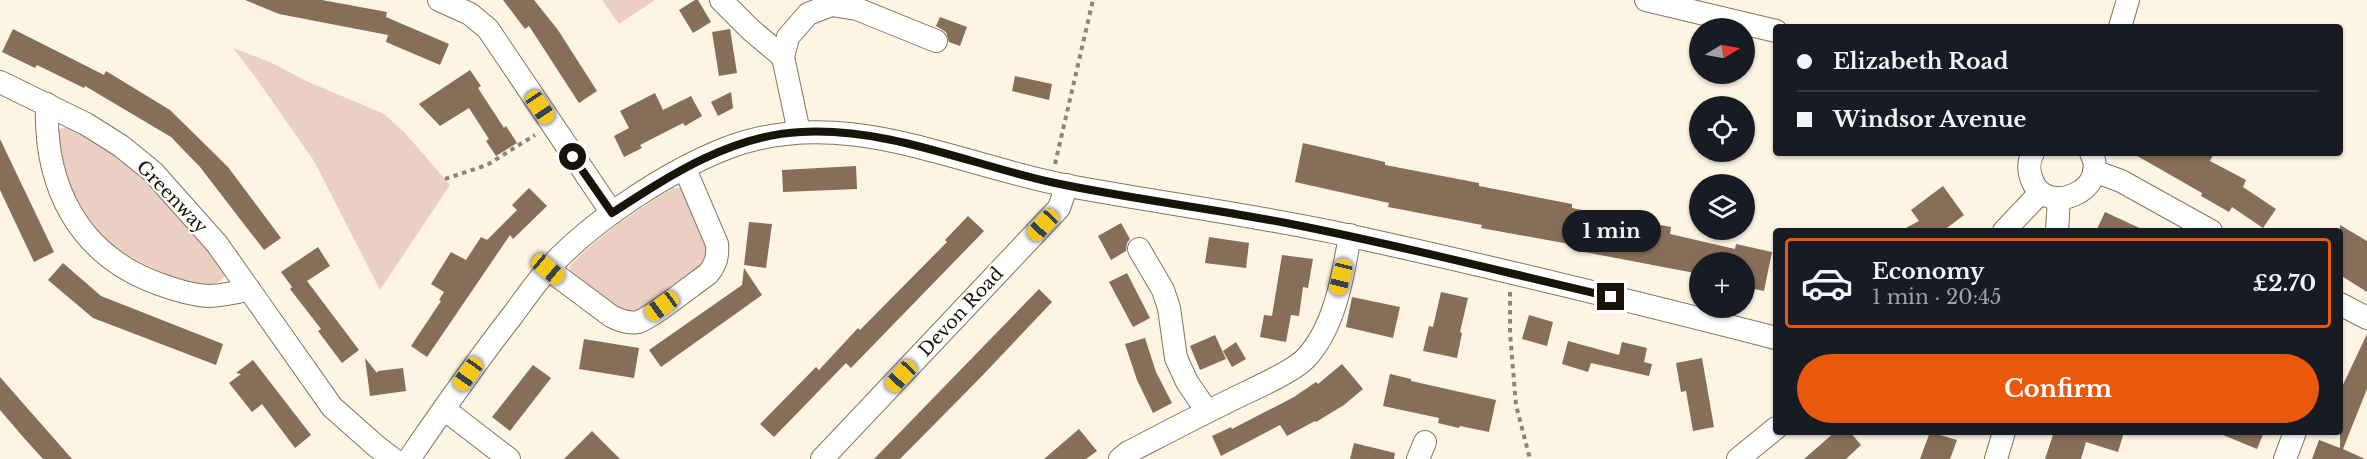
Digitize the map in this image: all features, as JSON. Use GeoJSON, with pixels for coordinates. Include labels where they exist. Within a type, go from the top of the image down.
{"type":"FeatureCollection","features":[{"type":"Feature","properties":{"kind":"street"},"geometry":{"type":"LineString","coordinates":[[438,0],[470,14],[488,29],[612,213]]}},
{"type":"Feature","properties":{"kind":"street"},"geometry":{"type":"LineString","coordinates":[[720,0],[783,57]]}},
{"type":"Feature","properties":{"kind":"street"},"geometry":{"type":"LineString","coordinates":[[1646,0],[1773,30]]}},
{"type":"Feature","properties":{"kind":"street"},"geometry":{"type":"LineString","coordinates":[[2121,24],[2128,0]]}},
{"type":"Feature","properties":{"kind":"street"},"geometry":{"type":"LineString","coordinates":[[799,132],[783,57],[788,37],[808,14],[831,5],[857,9],[936,41]]}},
{"type":"Feature","properties":{"kind":"street","name":"Greenway"},"geometry":{"type":"LineString","coordinates":[[0,82],[47,104],[112,141],[153,172],[217,244],[332,407],[393,459]]}},
{"type":"Feature","properties":{"kind":"street"},"geometry":{"type":"LineString","coordinates":[[47,104],[46,133],[52,169],[62,198],[81,228],[111,260],[131,272],[180,292],[210,296],[249,290]]}},
{"type":"Feature","properties":{"kind":"street"},"geometry":{"type":"LineString","coordinates":[[409,459],[480,357],[548,269],[577,241],[612,213],[685,169],[728,148],[799,132],[834,132],[880,137],[1059,184],[1222,210],[1350,236],[1773,337]]}},
{"type":"Feature","properties":{"kind":"street"},"geometry":{"type":"LineString","coordinates":[[2031,156],[2029,171],[2033,183],[2050,196],[2070,197],[2081,192],[2089,185],[2092,162],[2121,181],[2206,228]]}},
{"type":"Feature","properties":{"kind":"street"},"geometry":{"type":"LineString","coordinates":[[548,269],[611,316],[630,323],[647,317],[708,274],[718,256],[717,244],[685,169]]}},
{"type":"Feature","properties":{"kind":"street","name":"Devon Road"},"geometry":{"type":"LineString","coordinates":[[822,459],[1059,208],[1059,184]]}},
{"type":"Feature","properties":{"kind":"street"},"geometry":{"type":"LineString","coordinates":[[2008,228],[2050,196]]}},
{"type":"Feature","properties":{"kind":"street"},"geometry":{"type":"LineString","coordinates":[[2050,196],[2056,228]]}},
{"type":"Feature","properties":{"kind":"street"},"geometry":{"type":"LineString","coordinates":[[1120,459],[1207,411],[1270,381],[1304,360],[1323,332],[1336,297],[1350,236]]}},
{"type":"Feature","properties":{"kind":"street"},"geometry":{"type":"LineString","coordinates":[[1138,249],[1163,290],[1169,308],[1176,358],[1187,382],[1207,411]]}},
{"type":"Feature","properties":{"kind":"street"},"geometry":{"type":"LineString","coordinates":[[2343,310],[2367,318]]}},
{"type":"Feature","properties":{"kind":"street"},"geometry":{"type":"LineString","coordinates":[[444,409],[509,459]]}},
{"type":"Feature","properties":{"kind":"street"},"geometry":{"type":"LineString","coordinates":[[1738,459],[1773,430]]}},
{"type":"Feature","properties":{"kind":"street"},"geometry":{"type":"LineString","coordinates":[[1996,459],[2003,435]]}},
{"type":"Feature","properties":{"kind":"street"},"geometry":{"type":"LineString","coordinates":[[2285,459],[2294,435]]}},
{"type":"Feature","properties":{"kind":"path"},"geometry":{"type":"LineString","coordinates":[[1059,184],[1093,0]]}},
{"type":"Feature","properties":{"kind":"path"},"geometry":{"type":"LineString","coordinates":[[445,179],[488,165],[552,125]]}},
{"type":"Feature","properties":{"kind":"path"},"geometry":{"type":"LineString","coordinates":[[1510,273],[1510,333],[1516,405],[1530,459]]}},
{"type":"Feature","properties":{"kind":"shaded area"},"geometry":{"type":"Polygon","coordinates":[[[602,0],[655,0],[619,24],[602,0]]]}},
{"type":"Feature","properties":{"kind":"shaded area"},"geometry":{"type":"Polygon","coordinates":[[[233,48],[272,63],[304,80],[384,114],[405,133],[450,185],[380,290],[314,161],[233,48]]]}},
{"type":"Feature","properties":{"kind":"shaded area"},"geometry":{"type":"Polygon","coordinates":[[[71,125],[76,126],[144,177],[190,224],[225,275],[217,283],[203,285],[169,276],[134,259],[102,237],[83,213],[64,176],[58,130],[71,125]]]}},
{"type":"Feature","properties":{"kind":"shaded area"},"geometry":{"type":"Polygon","coordinates":[[[673,188],[682,188],[710,240],[707,263],[645,311],[629,316],[570,276],[570,266],[606,233],[673,188]]]}},
{"type":"Feature","properties":{"kind":"building"},"geometry":{"type":"Polygon","coordinates":[[[245,0],[322,0],[387,12],[386,17],[449,44],[440,65],[386,42],[388,35],[279,14],[245,0]]]}},
{"type":"Feature","properties":{"kind":"building"},"geometry":{"type":"Polygon","coordinates":[[[503,0],[534,0],[558,30],[597,91],[579,103],[529,26],[525,29],[503,0]]]}},
{"type":"Feature","properties":{"kind":"building"},"geometry":{"type":"Polygon","coordinates":[[[698,0],[711,22],[693,33],[679,10],[698,0]]]}},
{"type":"Feature","properties":{"kind":"building"},"geometry":{"type":"Polygon","coordinates":[[[940,17],[967,27],[960,46],[949,42],[946,32],[936,26],[940,17]]]}},
{"type":"Feature","properties":{"kind":"building"},"geometry":{"type":"Polygon","coordinates":[[[13,29],[104,75],[106,71],[170,110],[228,167],[281,238],[264,250],[200,167],[171,137],[85,86],[84,88],[37,65],[35,68],[2,52],[13,29]]]}},
{"type":"Feature","properties":{"kind":"building"},"geometry":{"type":"Polygon","coordinates":[[[730,29],[737,73],[719,76],[712,32],[730,29]]]}},
{"type":"Feature","properties":{"kind":"building"},"geometry":{"type":"Polygon","coordinates":[[[470,70],[481,86],[478,88],[504,128],[506,126],[517,143],[496,156],[486,141],[489,139],[469,108],[440,126],[419,104],[470,70]]]}},
{"type":"Feature","properties":{"kind":"building"},"geometry":{"type":"Polygon","coordinates":[[[1015,76],[1052,84],[1049,100],[1012,91],[1015,76]]]}},
{"type":"Feature","properties":{"kind":"building"},"geometry":{"type":"Polygon","coordinates":[[[731,92],[733,108],[718,116],[711,102],[731,92]]]}},
{"type":"Feature","properties":{"kind":"building"},"geometry":{"type":"Polygon","coordinates":[[[655,93],[663,110],[691,96],[702,116],[685,126],[683,123],[640,145],[642,148],[624,157],[614,136],[629,128],[620,111],[655,93]]]}},
{"type":"Feature","properties":{"kind":"building"},"geometry":{"type":"Polygon","coordinates":[[[0,139],[54,252],[34,262],[0,190],[0,139]]]}},
{"type":"Feature","properties":{"kind":"building"},"geometry":{"type":"Polygon","coordinates":[[[1303,143],[1385,162],[1385,165],[1572,204],[1572,208],[1671,227],[1670,234],[1689,240],[1735,249],[1736,244],[1772,252],[1764,291],[1755,289],[1755,252],[1689,252],[1689,272],[1579,251],[1580,246],[1481,228],[1482,225],[1388,207],[1389,203],[1295,182],[1303,143]]]}},
{"type":"Feature","properties":{"kind":"building"},"geometry":{"type":"Polygon","coordinates":[[[2137,156],[2212,156],[2210,161],[2246,180],[2243,187],[2276,209],[2263,228],[2232,207],[2229,212],[2201,196],[2202,193],[2137,156]]]}},
{"type":"Feature","properties":{"kind":"building"},"geometry":{"type":"Polygon","coordinates":[[[856,166],[857,189],[783,192],[782,170],[856,166]]]}},
{"type":"Feature","properties":{"kind":"building"},"geometry":{"type":"Polygon","coordinates":[[[1943,186],[1964,215],[1947,228],[1906,228],[1919,221],[1911,210],[1943,186]]]}},
{"type":"Feature","properties":{"kind":"building"},"geometry":{"type":"Polygon","coordinates":[[[529,188],[547,206],[513,239],[510,235],[427,357],[411,346],[441,301],[439,300],[444,292],[431,284],[451,252],[466,260],[481,237],[487,240],[517,210],[512,205],[529,188]]]}},
{"type":"Feature","properties":{"kind":"building"},"geometry":{"type":"Polygon","coordinates":[[[2105,212],[2140,228],[2097,228],[2105,212]]]}},
{"type":"Feature","properties":{"kind":"building"},"geometry":{"type":"Polygon","coordinates":[[[968,216],[984,231],[851,368],[846,363],[774,437],[760,424],[816,367],[819,370],[858,328],[860,330],[947,242],[945,240],[968,216]]]}},
{"type":"Feature","properties":{"kind":"building"},"geometry":{"type":"Polygon","coordinates":[[[749,222],[772,224],[766,268],[744,265],[749,222]]]}},
{"type":"Feature","properties":{"kind":"building"},"geometry":{"type":"Polygon","coordinates":[[[1121,223],[1130,239],[1126,251],[1111,260],[1098,236],[1121,223]]]}},
{"type":"Feature","properties":{"kind":"building"},"geometry":{"type":"Polygon","coordinates":[[[2340,225],[2367,241],[2367,292],[2343,277],[2343,228],[2340,228],[2340,225]]]}},
{"type":"Feature","properties":{"kind":"building"},"geometry":{"type":"Polygon","coordinates":[[[1209,237],[1249,243],[1246,268],[1205,263],[1209,237]]]}},
{"type":"Feature","properties":{"kind":"building"},"geometry":{"type":"Polygon","coordinates":[[[318,247],[330,266],[307,281],[359,350],[342,363],[318,331],[321,329],[290,289],[292,287],[281,272],[318,247]]]}},
{"type":"Feature","properties":{"kind":"building"},"geometry":{"type":"Polygon","coordinates":[[[1282,255],[1313,259],[1308,288],[1303,287],[1299,316],[1291,315],[1286,342],[1260,337],[1264,315],[1272,316],[1282,255]]]}},
{"type":"Feature","properties":{"kind":"building"},"geometry":{"type":"Polygon","coordinates":[[[63,263],[101,296],[223,344],[216,365],[93,318],[48,280],[63,263]]]}},
{"type":"Feature","properties":{"kind":"building"},"geometry":{"type":"Polygon","coordinates":[[[744,268],[762,295],[661,367],[649,350],[742,285],[744,268]]]}},
{"type":"Feature","properties":{"kind":"building"},"geometry":{"type":"Polygon","coordinates":[[[1127,273],[1150,318],[1133,327],[1109,282],[1127,273]]]}},
{"type":"Feature","properties":{"kind":"building"},"geometry":{"type":"Polygon","coordinates":[[[1039,289],[1052,302],[980,378],[900,459],[874,459],[1039,289]]]}},
{"type":"Feature","properties":{"kind":"building"},"geometry":{"type":"Polygon","coordinates":[[[1441,292],[1468,298],[1457,358],[1423,351],[1429,326],[1433,327],[1441,292]]]}},
{"type":"Feature","properties":{"kind":"building"},"geometry":{"type":"Polygon","coordinates":[[[1352,297],[1400,307],[1393,338],[1346,327],[1352,297]]]}},
{"type":"Feature","properties":{"kind":"building"},"geometry":{"type":"Polygon","coordinates":[[[1529,315],[1553,322],[1547,346],[1522,339],[1529,315]]]}},
{"type":"Feature","properties":{"kind":"building"},"geometry":{"type":"Polygon","coordinates":[[[2367,334],[2367,389],[2343,449],[2365,459],[2312,459],[2319,440],[2340,448],[2340,435],[2343,435],[2343,385],[2367,334]]]}},
{"type":"Feature","properties":{"kind":"building"},"geometry":{"type":"Polygon","coordinates":[[[1215,335],[1226,359],[1200,370],[1190,346],[1215,335]]]}},
{"type":"Feature","properties":{"kind":"building"},"geometry":{"type":"Polygon","coordinates":[[[1145,338],[1156,372],[1172,403],[1153,413],[1137,380],[1125,344],[1145,338]]]}},
{"type":"Feature","properties":{"kind":"building"},"geometry":{"type":"Polygon","coordinates":[[[584,339],[639,348],[634,378],[579,369],[584,339]]]}},
{"type":"Feature","properties":{"kind":"building"},"geometry":{"type":"Polygon","coordinates":[[[1568,341],[1619,355],[1622,342],[1647,348],[1644,362],[1652,364],[1649,376],[1591,363],[1588,372],[1562,364],[1568,341]]]}},
{"type":"Feature","properties":{"kind":"building"},"geometry":{"type":"Polygon","coordinates":[[[1236,342],[1246,359],[1232,367],[1223,351],[1236,342]]]}},
{"type":"Feature","properties":{"kind":"building"},"geometry":{"type":"Polygon","coordinates":[[[365,358],[377,373],[403,368],[406,391],[370,396],[365,358]]]}},
{"type":"Feature","properties":{"kind":"building"},"geometry":{"type":"Polygon","coordinates":[[[1702,358],[1714,427],[1693,431],[1686,391],[1681,392],[1676,363],[1702,358]]]}},
{"type":"Feature","properties":{"kind":"building"},"geometry":{"type":"Polygon","coordinates":[[[253,360],[311,435],[295,448],[262,404],[252,412],[229,383],[241,374],[236,373],[253,360]]]}},
{"type":"Feature","properties":{"kind":"building"},"geometry":{"type":"Polygon","coordinates":[[[1342,364],[1363,389],[1344,405],[1287,436],[1280,425],[1221,456],[1212,436],[1231,427],[1232,429],[1294,397],[1316,382],[1318,384],[1342,364]]]}},
{"type":"Feature","properties":{"kind":"building"},"geometry":{"type":"Polygon","coordinates":[[[533,365],[551,378],[510,431],[492,417],[533,365]]]}},
{"type":"Feature","properties":{"kind":"building"},"geometry":{"type":"Polygon","coordinates":[[[1390,374],[1496,400],[1489,432],[1438,423],[1439,418],[1383,406],[1390,374]]]}},
{"type":"Feature","properties":{"kind":"building"},"geometry":{"type":"Polygon","coordinates":[[[0,377],[72,459],[43,459],[24,438],[0,410],[0,377]]]}},
{"type":"Feature","properties":{"kind":"building"},"geometry":{"type":"Polygon","coordinates":[[[1079,429],[1097,451],[1086,459],[1044,459],[1079,429]]]}},
{"type":"Feature","properties":{"kind":"building"},"geometry":{"type":"Polygon","coordinates":[[[592,431],[620,459],[564,459],[592,431]]]}},
{"type":"Feature","properties":{"kind":"building"},"geometry":{"type":"Polygon","coordinates":[[[1832,435],[1853,435],[1861,445],[1846,459],[1804,459],[1832,435]]]}},
{"type":"Feature","properties":{"kind":"building"},"geometry":{"type":"Polygon","coordinates":[[[1929,435],[1940,435],[1957,440],[1950,459],[1920,459],[1929,435]]]}},
{"type":"Feature","properties":{"kind":"building"},"geometry":{"type":"Polygon","coordinates":[[[2053,435],[2123,435],[2118,452],[2086,442],[2081,459],[2045,459],[2053,435]]]}},
{"type":"Feature","properties":{"kind":"building"},"geometry":{"type":"Polygon","coordinates":[[[2223,435],[2263,435],[2257,449],[2223,435]]]}},
{"type":"Feature","properties":{"kind":"building"},"geometry":{"type":"Polygon","coordinates":[[[1354,443],[1395,453],[1394,459],[1350,459],[1354,443]]]}},
{"type":"Feature","properties":{"kind":"route"},"geometry":{"type":"LineString","coordinates":[[573,157],[612,213],[685,169],[728,148],[763,138],[799,132],[834,132],[880,137],[1051,182],[1222,210],[1350,236],[1611,297]]}}]}
